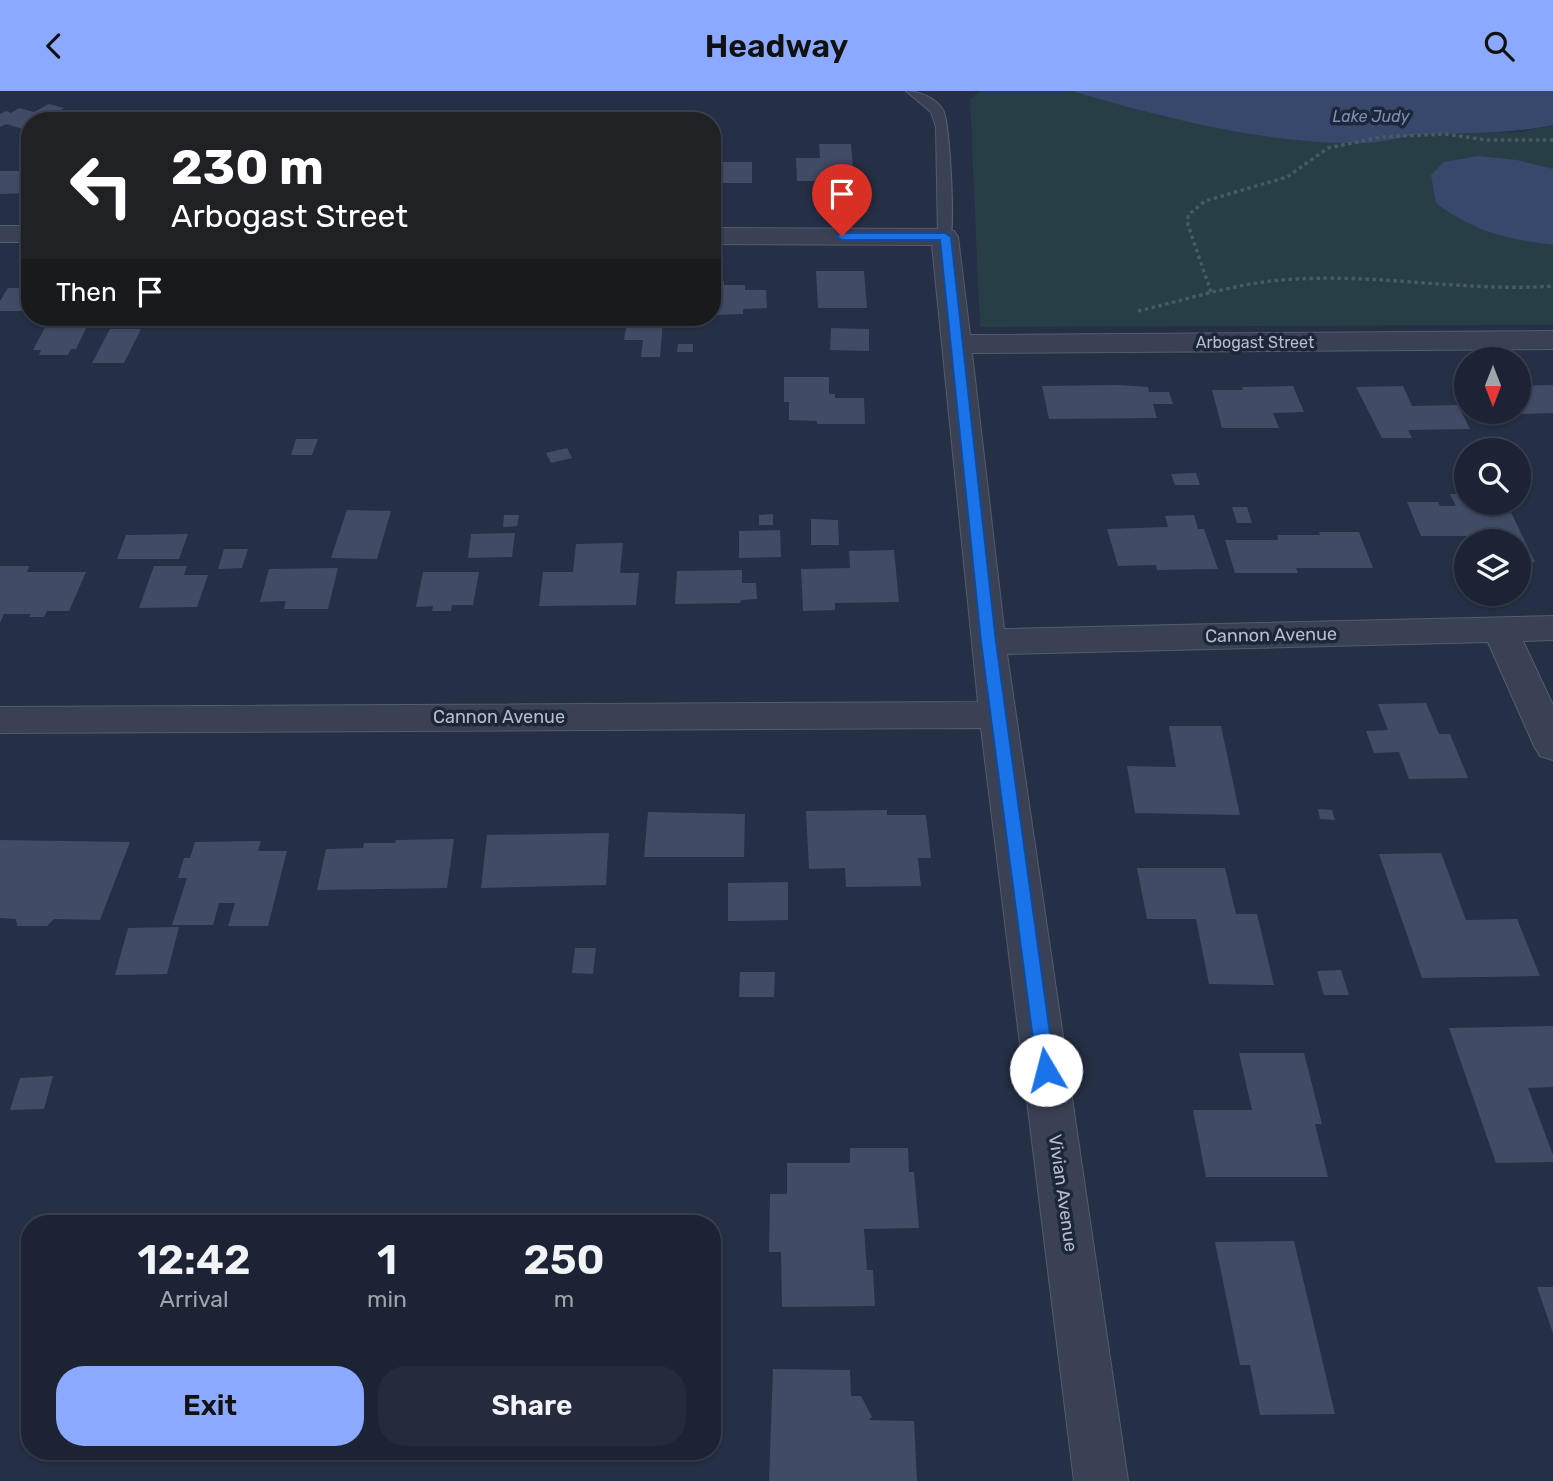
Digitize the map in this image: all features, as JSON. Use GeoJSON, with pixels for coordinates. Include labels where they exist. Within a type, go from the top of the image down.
{"type":"FeatureCollection","features":[{"type":"Feature","properties":{"kind":"street"},"geometry":{"type":"LineString","coordinates":[[0,234],[21,234]]}},
{"type":"Feature","properties":{"kind":"street"},"geometry":{"type":"LineString","coordinates":[[721,236],[945,237]]}},
{"type":"Feature","properties":{"kind":"street","name":"Vivian Avenue"},"geometry":{"type":"LineString","coordinates":[[945,237],[988,642],[1101,1481]]}},
{"type":"Feature","properties":{"kind":"street","name":"Arbogast Street"},"geometry":{"type":"LineString","coordinates":[[958,344],[1553,340]]}},
{"type":"Feature","properties":{"kind":"street","name":"Cannon Avenue"},"geometry":{"type":"LineString","coordinates":[[988,642],[1553,628]]}},
{"type":"Feature","properties":{"kind":"street"},"geometry":{"type":"LineString","coordinates":[[1500,629],[1553,747]]}},
{"type":"Feature","properties":{"kind":"street","name":"Cannon Avenue"},"geometry":{"type":"LineString","coordinates":[[0,720],[998,715]]}},
{"type":"Feature","properties":{"kind":"lane"},"geometry":{"type":"LineString","coordinates":[[912,91],[937,110],[942,127],[945,237]]}},
{"type":"Feature","properties":{"kind":"path"},"geometry":{"type":"LineString","coordinates":[[1212,292],[1206,271],[1186,230],[1188,215],[1205,201],[1287,177],[1328,148],[1381,137],[1446,134],[1486,140],[1553,140]]}},
{"type":"Feature","properties":{"kind":"path"},"geometry":{"type":"LineString","coordinates":[[1136,311],[1269,281],[1315,277],[1482,289],[1553,286]]}},
{"type":"Feature","properties":{"kind":"shaded area"},"geometry":{"type":"Polygon","coordinates":[[[980,91],[1071,91],[1166,117],[1312,141],[1365,143],[1422,134],[1521,132],[1553,125],[1553,325],[980,327],[970,99],[980,91]]]}},
{"type":"Feature","properties":{"kind":"water","name":"Lake Judy"},"geometry":{"type":"Polygon","coordinates":[[[1071,91],[1553,91],[1553,125],[1506,132],[1418,135],[1371,143],[1327,142],[1215,127],[1071,91]]]}},
{"type":"Feature","properties":{"kind":"water"},"geometry":{"type":"Polygon","coordinates":[[[1478,156],[1517,160],[1553,169],[1553,245],[1492,233],[1464,221],[1436,203],[1431,175],[1444,162],[1478,156]]]}},
{"type":"Feature","properties":{"kind":"building"},"geometry":{"type":"Polygon","coordinates":[[[49,104],[64,108],[58,112],[34,112],[49,104]]]}},
{"type":"Feature","properties":{"kind":"building"},"geometry":{"type":"Polygon","coordinates":[[[19,108],[34,112],[21,112],[21,128],[6,124],[0,127],[0,114],[6,111],[11,113],[19,108]]]}},
{"type":"Feature","properties":{"kind":"building"},"geometry":{"type":"Polygon","coordinates":[[[819,144],[851,144],[854,181],[797,181],[796,158],[820,158],[819,144]]]}},
{"type":"Feature","properties":{"kind":"building"},"geometry":{"type":"Polygon","coordinates":[[[721,162],[752,162],[752,183],[721,183],[721,162]]]}},
{"type":"Feature","properties":{"kind":"building"},"geometry":{"type":"Polygon","coordinates":[[[0,171],[21,171],[21,193],[0,194],[0,171]]]}},
{"type":"Feature","properties":{"kind":"building"},"geometry":{"type":"Polygon","coordinates":[[[816,271],[864,271],[867,308],[818,308],[816,271]]]}},
{"type":"Feature","properties":{"kind":"building"},"geometry":{"type":"Polygon","coordinates":[[[721,281],[724,281],[724,285],[745,285],[745,290],[766,290],[767,308],[743,309],[743,314],[721,315],[721,281]]]}},
{"type":"Feature","properties":{"kind":"building"},"geometry":{"type":"Polygon","coordinates":[[[8,288],[21,288],[21,311],[0,311],[0,301],[8,288]]]}},
{"type":"Feature","properties":{"kind":"building"},"geometry":{"type":"Polygon","coordinates":[[[46,326],[87,326],[76,349],[71,349],[68,355],[39,355],[41,350],[33,350],[46,326]]]}},
{"type":"Feature","properties":{"kind":"building"},"geometry":{"type":"Polygon","coordinates":[[[626,326],[663,326],[660,357],[641,357],[643,340],[624,340],[626,326]]]}},
{"type":"Feature","properties":{"kind":"building"},"geometry":{"type":"Polygon","coordinates":[[[831,328],[869,329],[869,351],[830,350],[831,328]]]}},
{"type":"Feature","properties":{"kind":"building"},"geometry":{"type":"Polygon","coordinates":[[[110,329],[141,329],[124,363],[92,363],[110,329]]]}},
{"type":"Feature","properties":{"kind":"building"},"geometry":{"type":"Polygon","coordinates":[[[678,344],[693,344],[693,352],[677,352],[678,344]]]}},
{"type":"Feature","properties":{"kind":"building"},"geometry":{"type":"Polygon","coordinates":[[[784,377],[829,377],[829,394],[835,394],[835,398],[864,398],[865,424],[817,424],[817,421],[789,420],[789,402],[784,402],[784,377]]]}},
{"type":"Feature","properties":{"kind":"building"},"geometry":{"type":"Polygon","coordinates":[[[1553,385],[1553,413],[1531,414],[1531,386],[1553,385]]]}},
{"type":"Feature","properties":{"kind":"building"},"geometry":{"type":"Polygon","coordinates":[[[1042,386],[1148,387],[1149,392],[1169,392],[1173,404],[1153,404],[1157,418],[1049,419],[1042,386]]]}},
{"type":"Feature","properties":{"kind":"building"},"geometry":{"type":"Polygon","coordinates":[[[1293,386],[1304,412],[1273,413],[1279,428],[1222,428],[1212,390],[1293,386]]]}},
{"type":"Feature","properties":{"kind":"building"},"geometry":{"type":"Polygon","coordinates":[[[1403,386],[1412,406],[1454,405],[1454,424],[1468,424],[1470,429],[1408,430],[1412,438],[1382,438],[1356,387],[1403,386]]]}},
{"type":"Feature","properties":{"kind":"building"},"geometry":{"type":"Polygon","coordinates":[[[296,439],[318,439],[312,455],[291,455],[296,439]]]}},
{"type":"Feature","properties":{"kind":"building"},"geometry":{"type":"Polygon","coordinates":[[[567,448],[572,458],[551,463],[546,453],[567,448]]]}},
{"type":"Feature","properties":{"kind":"building"},"geometry":{"type":"Polygon","coordinates":[[[1196,473],[1200,485],[1175,485],[1171,474],[1196,473]]]}},
{"type":"Feature","properties":{"kind":"building"},"geometry":{"type":"Polygon","coordinates":[[[1407,502],[1438,502],[1440,506],[1454,506],[1454,515],[1512,515],[1519,529],[1454,529],[1454,536],[1421,536],[1407,502]]]}},
{"type":"Feature","properties":{"kind":"building"},"geometry":{"type":"Polygon","coordinates":[[[1232,507],[1247,507],[1252,523],[1237,523],[1232,507]]]}},
{"type":"Feature","properties":{"kind":"building"},"geometry":{"type":"Polygon","coordinates":[[[347,510],[391,511],[377,559],[331,558],[347,510]]]}},
{"type":"Feature","properties":{"kind":"building"},"geometry":{"type":"Polygon","coordinates":[[[773,514],[773,525],[759,525],[759,515],[773,514]]]}},
{"type":"Feature","properties":{"kind":"building"},"geometry":{"type":"Polygon","coordinates":[[[504,515],[519,515],[517,526],[503,527],[504,515]]]}},
{"type":"Feature","properties":{"kind":"building"},"geometry":{"type":"Polygon","coordinates":[[[1194,515],[1198,529],[1204,529],[1218,569],[1157,570],[1156,565],[1118,566],[1107,529],[1168,527],[1165,516],[1194,515]]]}},
{"type":"Feature","properties":{"kind":"building"},"geometry":{"type":"Polygon","coordinates":[[[811,519],[838,520],[839,545],[811,545],[811,519]]]}},
{"type":"Feature","properties":{"kind":"building"},"geometry":{"type":"Polygon","coordinates":[[[780,530],[781,557],[739,558],[739,531],[780,530]]]}},
{"type":"Feature","properties":{"kind":"building"},"geometry":{"type":"Polygon","coordinates":[[[1319,532],[1359,532],[1373,568],[1296,568],[1298,573],[1235,573],[1225,540],[1278,540],[1277,535],[1320,535],[1319,532]]]}},
{"type":"Feature","properties":{"kind":"building"},"geometry":{"type":"Polygon","coordinates":[[[515,533],[512,557],[468,558],[471,534],[515,533]]]}},
{"type":"Feature","properties":{"kind":"building"},"geometry":{"type":"Polygon","coordinates":[[[188,534],[179,559],[117,559],[126,535],[188,534]]]}},
{"type":"Feature","properties":{"kind":"building"},"geometry":{"type":"Polygon","coordinates":[[[623,543],[620,573],[639,573],[636,605],[539,606],[543,572],[573,572],[576,544],[623,543]]]}},
{"type":"Feature","properties":{"kind":"building"},"geometry":{"type":"Polygon","coordinates":[[[224,549],[248,549],[242,568],[218,569],[224,549]]]}},
{"type":"Feature","properties":{"kind":"building"},"geometry":{"type":"Polygon","coordinates":[[[894,550],[899,602],[835,603],[835,610],[803,611],[801,569],[850,568],[849,551],[894,550]]]}},
{"type":"Feature","properties":{"kind":"building"},"geometry":{"type":"Polygon","coordinates":[[[0,566],[29,566],[27,572],[86,572],[69,611],[47,611],[44,617],[4,614],[0,623],[0,566]]]}},
{"type":"Feature","properties":{"kind":"building"},"geometry":{"type":"Polygon","coordinates":[[[154,566],[187,566],[184,575],[208,575],[197,607],[139,608],[154,566]]]}},
{"type":"Feature","properties":{"kind":"building"},"geometry":{"type":"Polygon","coordinates":[[[338,568],[328,609],[284,609],[286,601],[260,602],[269,569],[338,568]]]}},
{"type":"Feature","properties":{"kind":"building"},"geometry":{"type":"Polygon","coordinates":[[[742,570],[742,583],[756,583],[757,599],[741,600],[740,603],[675,604],[677,571],[742,570]]]}},
{"type":"Feature","properties":{"kind":"building"},"geometry":{"type":"Polygon","coordinates":[[[423,572],[479,572],[473,605],[452,605],[451,611],[432,611],[433,606],[416,607],[423,572]]]}},
{"type":"Feature","properties":{"kind":"building"},"geometry":{"type":"Polygon","coordinates":[[[1426,703],[1439,734],[1450,734],[1468,778],[1409,779],[1399,752],[1374,753],[1366,731],[1388,730],[1378,704],[1426,703]]]}},
{"type":"Feature","properties":{"kind":"building"},"geometry":{"type":"Polygon","coordinates":[[[1169,726],[1221,726],[1240,815],[1135,813],[1127,766],[1176,767],[1169,726]]]}},
{"type":"Feature","properties":{"kind":"building"},"geometry":{"type":"Polygon","coordinates":[[[1318,809],[1332,810],[1335,820],[1320,819],[1318,809]]]}},
{"type":"Feature","properties":{"kind":"building"},"geometry":{"type":"Polygon","coordinates":[[[887,810],[887,815],[926,815],[931,858],[918,858],[921,886],[846,887],[845,868],[809,869],[806,811],[887,810]]]}},
{"type":"Feature","properties":{"kind":"building"},"geometry":{"type":"Polygon","coordinates":[[[648,812],[745,814],[744,857],[644,857],[648,812]]]}},
{"type":"Feature","properties":{"kind":"building"},"geometry":{"type":"Polygon","coordinates":[[[609,833],[606,885],[481,888],[487,835],[609,833]]]}},
{"type":"Feature","properties":{"kind":"building"},"geometry":{"type":"Polygon","coordinates":[[[454,839],[447,888],[317,890],[326,849],[363,848],[364,843],[395,843],[396,840],[454,839]]]}},
{"type":"Feature","properties":{"kind":"building"},"geometry":{"type":"Polygon","coordinates":[[[0,840],[130,842],[100,920],[54,919],[47,926],[17,926],[16,919],[0,918],[0,840]]]}},
{"type":"Feature","properties":{"kind":"building"},"geometry":{"type":"Polygon","coordinates":[[[261,841],[258,851],[287,851],[268,926],[228,926],[235,903],[219,903],[213,925],[172,925],[187,878],[178,878],[184,858],[190,858],[195,842],[261,841]]]}},
{"type":"Feature","properties":{"kind":"building"},"geometry":{"type":"Polygon","coordinates":[[[1441,853],[1466,920],[1517,919],[1540,976],[1422,978],[1379,854],[1441,853]]]}},
{"type":"Feature","properties":{"kind":"building"},"geometry":{"type":"Polygon","coordinates":[[[1137,868],[1225,868],[1236,914],[1257,914],[1274,985],[1209,984],[1196,919],[1147,919],[1137,868]]]}},
{"type":"Feature","properties":{"kind":"building"},"geometry":{"type":"Polygon","coordinates":[[[788,882],[788,920],[728,921],[728,883],[788,882]]]}},
{"type":"Feature","properties":{"kind":"building"},"geometry":{"type":"Polygon","coordinates":[[[179,927],[167,974],[115,975],[128,928],[179,927]]]}},
{"type":"Feature","properties":{"kind":"building"},"geometry":{"type":"Polygon","coordinates":[[[575,948],[596,948],[593,974],[572,973],[575,948]]]}},
{"type":"Feature","properties":{"kind":"building"},"geometry":{"type":"Polygon","coordinates":[[[1341,970],[1349,995],[1324,995],[1317,971],[1341,970]]]}},
{"type":"Feature","properties":{"kind":"building"},"geometry":{"type":"Polygon","coordinates":[[[740,972],[775,972],[774,997],[739,997],[740,972]]]}},
{"type":"Feature","properties":{"kind":"building"},"geometry":{"type":"Polygon","coordinates":[[[1553,1026],[1553,1087],[1528,1088],[1553,1155],[1553,1162],[1496,1163],[1449,1028],[1553,1026]]]}},
{"type":"Feature","properties":{"kind":"building"},"geometry":{"type":"Polygon","coordinates":[[[1239,1053],[1304,1053],[1322,1124],[1315,1124],[1328,1177],[1206,1177],[1193,1110],[1252,1110],[1239,1053]]]}},
{"type":"Feature","properties":{"kind":"building"},"geometry":{"type":"Polygon","coordinates":[[[53,1076],[44,1109],[10,1110],[20,1078],[53,1076]]]}},
{"type":"Feature","properties":{"kind":"building"},"geometry":{"type":"Polygon","coordinates":[[[850,1148],[908,1148],[909,1172],[914,1172],[919,1228],[864,1229],[867,1270],[873,1270],[875,1306],[782,1307],[781,1252],[769,1252],[770,1194],[787,1194],[787,1163],[850,1163],[850,1148]]]}},
{"type":"Feature","properties":{"kind":"building"},"geometry":{"type":"Polygon","coordinates":[[[1294,1241],[1335,1414],[1260,1415],[1250,1365],[1240,1365],[1215,1242],[1294,1241]]]}},
{"type":"Feature","properties":{"kind":"building"},"geometry":{"type":"Polygon","coordinates":[[[1537,1287],[1553,1287],[1553,1333],[1537,1287]]]}},
{"type":"Feature","properties":{"kind":"building"},"geometry":{"type":"Polygon","coordinates":[[[773,1369],[850,1370],[851,1396],[861,1396],[872,1417],[869,1420],[914,1421],[917,1481],[769,1481],[773,1369]]]}},
{"type":"Feature","properties":{"kind":"route"},"geometry":{"type":"LineString","coordinates":[[842,236],[945,237],[988,642],[1046,1070]]}}]}
